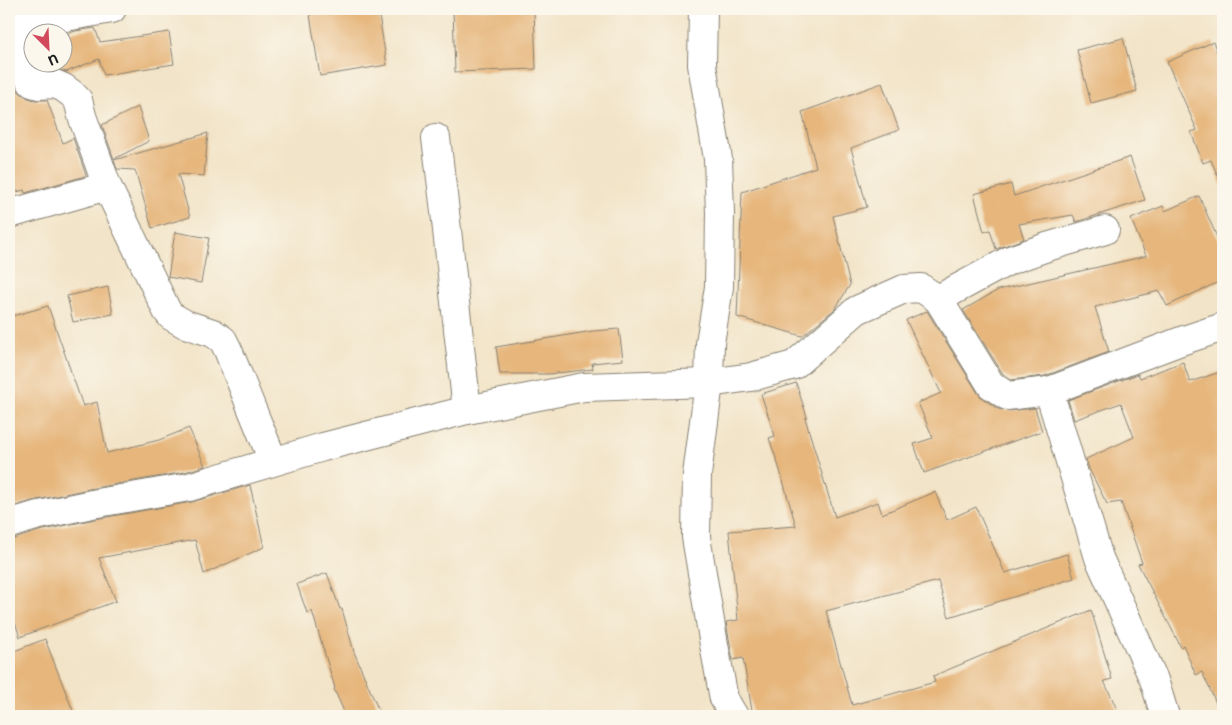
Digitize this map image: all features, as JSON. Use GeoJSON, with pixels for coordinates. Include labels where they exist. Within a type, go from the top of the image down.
{"type":"FeatureCollection","features":[{"type":"Feature","properties":{"kind":"street"},"geometry":{"type":"LineString","coordinates":[[112,9],[54,19],[22,15],[27,77],[32,83],[39,85],[55,84],[60,86],[78,100],[107,186],[167,311],[171,316],[185,324],[213,333],[223,340],[273,461]]}},
{"type":"Feature","properties":{"kind":"street"},"geometry":{"type":"LineString","coordinates":[[703,9],[702,66],[718,159],[720,213],[719,287],[710,343],[709,383],[697,475],[696,536],[724,699],[734,716]]}},
{"type":"Feature","properties":{"kind":"street"},"geometry":{"type":"LineString","coordinates":[[436,138],[467,410]]}},
{"type":"Feature","properties":{"kind":"street"},"geometry":{"type":"LineString","coordinates":[[9,214],[107,186]]}},
{"type":"Feature","properties":{"kind":"street"},"geometry":{"type":"LineString","coordinates":[[938,299],[1010,260],[1104,230]]}},
{"type":"Feature","properties":{"kind":"street"},"geometry":{"type":"LineString","coordinates":[[9,524],[35,516],[92,504],[188,487],[323,447],[467,410],[584,387],[709,383],[751,377],[794,364],[857,310],[904,288],[921,288],[938,299],[991,385],[1007,396],[1049,391],[1223,327]]}},
{"type":"Feature","properties":{"kind":"street"},"geometry":{"type":"LineString","coordinates":[[1049,391],[1099,558],[1154,680],[1164,716]]}},
{"type":"Feature","properties":{"kind":"building"},"geometry":{"type":"Polygon","coordinates":[[[309,9],[378,9],[387,65],[320,76],[309,9]]]}},
{"type":"Feature","properties":{"kind":"building"},"geometry":{"type":"Polygon","coordinates":[[[453,9],[534,9],[536,69],[455,72],[453,9]]]}},
{"type":"Feature","properties":{"kind":"building"},"geometry":{"type":"Polygon","coordinates":[[[95,28],[100,42],[169,32],[174,64],[104,75],[99,59],[72,70],[72,32],[95,28]]]}},
{"type":"Feature","properties":{"kind":"building"},"geometry":{"type":"Polygon","coordinates":[[[1123,38],[1137,91],[1091,103],[1077,50],[1123,38]]]}},
{"type":"Feature","properties":{"kind":"building"},"geometry":{"type":"Polygon","coordinates":[[[1213,42],[1223,66],[1223,188],[1211,160],[1203,163],[1191,132],[1197,130],[1167,62],[1213,42]]]}},
{"type":"Feature","properties":{"kind":"building"},"geometry":{"type":"Polygon","coordinates":[[[9,48],[11,73],[18,91],[28,98],[47,100],[63,143],[73,138],[86,175],[25,193],[24,190],[9,194],[9,48]]]}},
{"type":"Feature","properties":{"kind":"building"},"geometry":{"type":"Polygon","coordinates":[[[882,83],[899,130],[851,148],[867,207],[833,216],[850,285],[835,309],[802,336],[737,317],[742,192],[816,167],[802,112],[882,83]]]}},
{"type":"Feature","properties":{"kind":"building"},"geometry":{"type":"Polygon","coordinates":[[[138,107],[149,141],[114,159],[102,125],[138,107]]]}},
{"type":"Feature","properties":{"kind":"building"},"geometry":{"type":"Polygon","coordinates":[[[208,133],[204,176],[178,174],[190,217],[152,228],[135,170],[117,169],[114,160],[208,133]]]}},
{"type":"Feature","properties":{"kind":"building"},"geometry":{"type":"Polygon","coordinates":[[[1130,157],[1145,200],[1076,222],[1073,215],[1019,224],[1024,239],[996,249],[990,230],[984,232],[974,194],[1011,184],[1014,196],[1130,157]]]}},
{"type":"Feature","properties":{"kind":"building"},"geometry":{"type":"Polygon","coordinates":[[[1199,196],[1223,251],[1223,280],[1167,306],[1159,291],[1095,307],[1109,352],[1045,376],[1011,380],[1003,374],[963,310],[998,290],[1146,256],[1131,219],[1163,206],[1165,211],[1199,196]]]}},
{"type":"Feature","properties":{"kind":"building"},"geometry":{"type":"Polygon","coordinates":[[[175,232],[209,238],[201,283],[168,277],[175,232]]]}},
{"type":"Feature","properties":{"kind":"building"},"geometry":{"type":"Polygon","coordinates":[[[108,287],[113,314],[73,322],[67,296],[108,287]]]}},
{"type":"Feature","properties":{"kind":"building"},"geometry":{"type":"Polygon","coordinates":[[[48,306],[83,406],[97,402],[107,453],[159,440],[189,428],[205,466],[185,472],[32,501],[9,508],[9,317],[48,306]]]}},
{"type":"Feature","properties":{"kind":"building"},"geometry":{"type":"Polygon","coordinates":[[[927,311],[982,398],[998,409],[1008,411],[1035,408],[1042,431],[924,473],[914,444],[933,438],[918,403],[941,393],[906,320],[927,311]]]}},
{"type":"Feature","properties":{"kind":"building"},"geometry":{"type":"Polygon","coordinates":[[[619,329],[623,360],[592,363],[593,369],[549,374],[500,374],[496,347],[593,331],[619,329]]]}},
{"type":"Feature","properties":{"kind":"building"},"geometry":{"type":"Polygon","coordinates":[[[1183,362],[1190,382],[1223,371],[1223,716],[1202,672],[1196,675],[1183,645],[1181,647],[1138,564],[1142,563],[1121,502],[1107,504],[1089,469],[1086,459],[1134,437],[1121,403],[1074,420],[1068,400],[1138,374],[1140,378],[1183,362]]]}},
{"type":"Feature","properties":{"kind":"building"},"geometry":{"type":"Polygon","coordinates":[[[796,383],[835,517],[878,502],[882,514],[935,492],[947,520],[976,507],[1005,573],[1067,554],[1074,578],[949,617],[938,581],[826,611],[852,705],[935,682],[933,676],[1091,610],[1112,679],[1104,681],[1120,716],[753,716],[743,658],[733,660],[726,622],[738,620],[729,531],[796,526],[769,438],[775,436],[761,394],[796,383]]]}},
{"type":"Feature","properties":{"kind":"building"},"geometry":{"type":"Polygon","coordinates":[[[250,485],[264,547],[204,574],[195,540],[99,558],[116,601],[20,637],[9,605],[9,539],[95,519],[192,502],[250,485]]]}},
{"type":"Feature","properties":{"kind":"building"},"geometry":{"type":"Polygon","coordinates":[[[327,573],[340,609],[342,609],[354,652],[381,716],[346,716],[334,689],[312,611],[307,613],[297,584],[327,573]]]}},
{"type":"Feature","properties":{"kind":"building"},"geometry":{"type":"Polygon","coordinates":[[[45,639],[75,716],[9,716],[9,653],[45,639]]]}}]}
